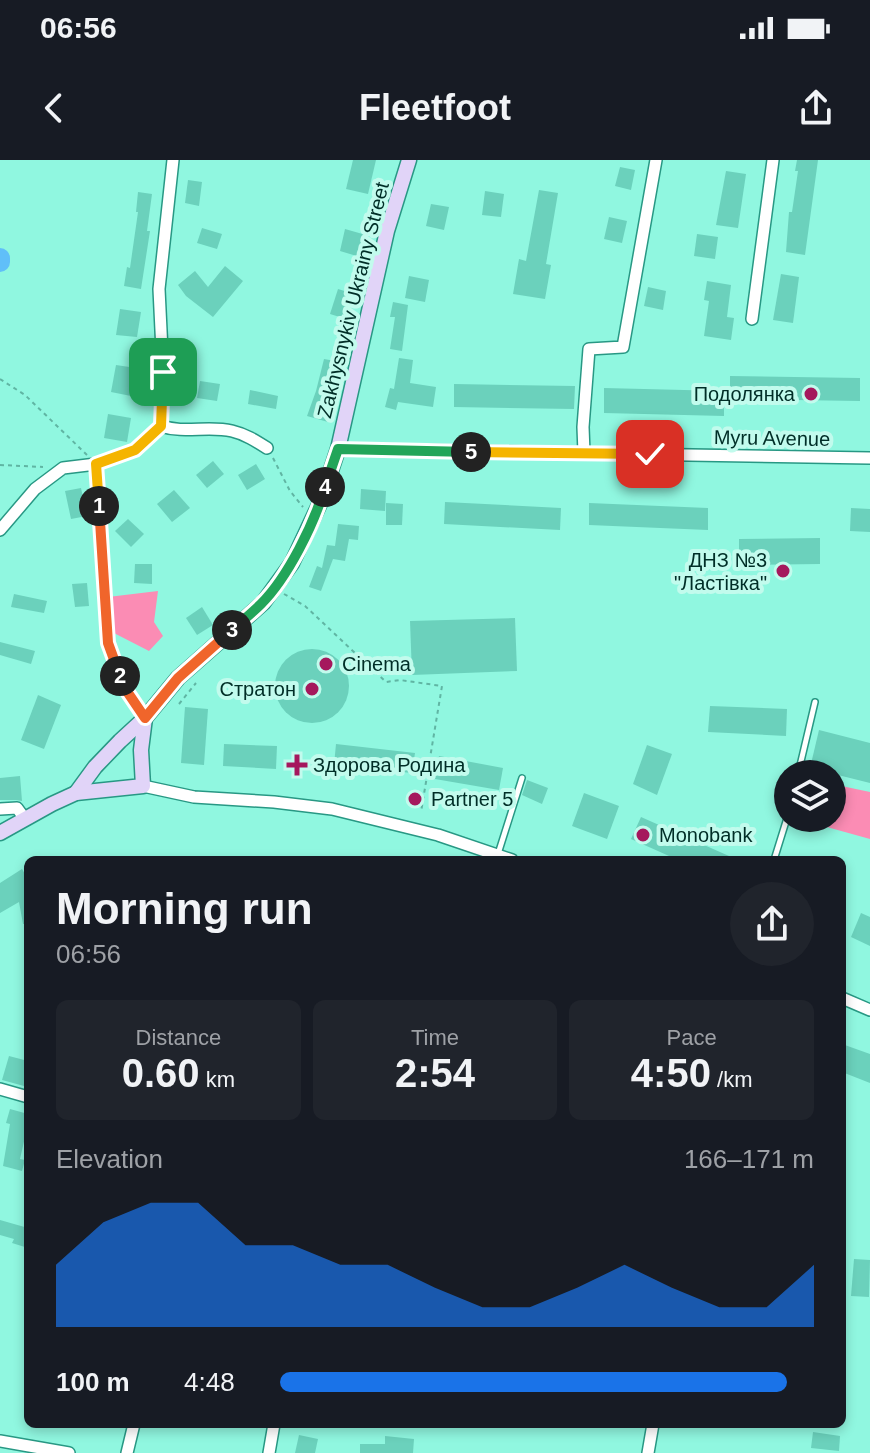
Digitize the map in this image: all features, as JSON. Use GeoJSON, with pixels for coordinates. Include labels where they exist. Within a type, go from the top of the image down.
{"type":"FeatureCollection","features":[{"type":"Feature","properties":{"kind":"main road","name":"Zakhysnykiv Ukrainy Street"},"geometry":{"type":"LineString","coordinates":[[76,793],[95,767],[145,718],[178,678],[263,603],[292,563],[321,501],[338,449],[387,231],[409,160]]}},
{"type":"Feature","properties":{"kind":"main road"},"geometry":{"type":"LineString","coordinates":[[0,833],[76,793],[143,786],[141,750],[145,718]]}},
{"type":"Feature","properties":{"kind":"street"},"geometry":{"type":"LineString","coordinates":[[0,530],[35,489],[63,468],[96,464],[135,450],[161,426],[163,372],[159,289],[173,160]]}},
{"type":"Feature","properties":{"kind":"street"},"geometry":{"type":"LineString","coordinates":[[584,453],[589,349],[623,347],[656,160]]}},
{"type":"Feature","properties":{"kind":"street"},"geometry":{"type":"LineString","coordinates":[[752,319],[773,160]]}},
{"type":"Feature","properties":{"kind":"street"},"geometry":{"type":"LineString","coordinates":[[161,426],[174,430],[231,430],[251,437],[267,448]]}},
{"type":"Feature","properties":{"kind":"street","name":"Myru Avenue"},"geometry":{"type":"LineString","coordinates":[[338,449],[870,458]]}},
{"type":"Feature","properties":{"kind":"street"},"geometry":{"type":"LineString","coordinates":[[96,464],[108,643],[122,684],[145,718]]}},
{"type":"Feature","properties":{"kind":"street"},"geometry":{"type":"LineString","coordinates":[[143,786],[194,797],[332,809],[438,835],[498,855]]}},
{"type":"Feature","properties":{"kind":"street"},"geometry":{"type":"LineString","coordinates":[[0,809],[17,808],[25,819]]}},
{"type":"Feature","properties":{"kind":"street"},"geometry":{"type":"LineString","coordinates":[[846,1000],[870,1010]]}},
{"type":"Feature","properties":{"kind":"street"},"geometry":{"type":"LineString","coordinates":[[0,1089],[24,1096]]}},
{"type":"Feature","properties":{"kind":"street"},"geometry":{"type":"LineString","coordinates":[[127,1453],[133,1428]]}},
{"type":"Feature","properties":{"kind":"street"},"geometry":{"type":"LineString","coordinates":[[269,1453],[273,1428]]}},
{"type":"Feature","properties":{"kind":"street"},"geometry":{"type":"LineString","coordinates":[[648,1453],[652,1428]]}},
{"type":"Feature","properties":{"kind":"street"},"geometry":{"type":"LineString","coordinates":[[0,1441],[69,1453]]}},
{"type":"Feature","properties":{"kind":"lane"},"geometry":{"type":"LineString","coordinates":[[801,760],[815,702]]}},
{"type":"Feature","properties":{"kind":"lane"},"geometry":{"type":"LineString","coordinates":[[498,855],[522,778]]}},
{"type":"Feature","properties":{"kind":"lane"},"geometry":{"type":"LineString","coordinates":[[775,856],[783,832]]}},
{"type":"Feature","properties":{"kind":"path"},"geometry":{"type":"LineString","coordinates":[[0,379],[25,395],[96,464]]}},
{"type":"Feature","properties":{"kind":"path"},"geometry":{"type":"LineString","coordinates":[[267,448],[290,491],[306,511]]}},
{"type":"Feature","properties":{"kind":"path"},"geometry":{"type":"LineString","coordinates":[[0,465],[63,468]]}},
{"type":"Feature","properties":{"kind":"path"},"geometry":{"type":"LineString","coordinates":[[283,594],[305,606],[386,682],[400,680],[442,686],[421,812]]}},
{"type":"Feature","properties":{"kind":"path"},"geometry":{"type":"LineString","coordinates":[[179,704],[196,683]]}},
{"type":"Feature","properties":{"kind":"shaded area"},"geometry":{"type":"Polygon","coordinates":[[[158,591],[154,622],[163,636],[149,651],[110,631],[108,597],[158,591]]]}},
{"type":"Feature","properties":{"kind":"shaded area"},"geometry":{"type":"Polygon","coordinates":[[[846,787],[870,792],[870,839],[845,832],[846,787]]]}},
{"type":"Feature","properties":{"kind":"building"},"geometry":{"type":"Polygon","coordinates":[[[353,160],[376,160],[368,194],[346,189],[353,160]]]}},
{"type":"Feature","properties":{"kind":"building"},"geometry":{"type":"Polygon","coordinates":[[[797,160],[818,160],[805,255],[786,252],[797,160]]]}},
{"type":"Feature","properties":{"kind":"building"},"geometry":{"type":"Polygon","coordinates":[[[620,167],[635,170],[631,190],[615,186],[620,167]]]}},
{"type":"Feature","properties":{"kind":"building"},"geometry":{"type":"Polygon","coordinates":[[[726,171],[746,174],[738,228],[716,225],[726,171]]]}},
{"type":"Feature","properties":{"kind":"building"},"geometry":{"type":"Polygon","coordinates":[[[188,180],[202,182],[199,206],[185,203],[188,180]]]}},
{"type":"Feature","properties":{"kind":"building"},"geometry":{"type":"Polygon","coordinates":[[[539,190],[558,193],[546,264],[551,265],[545,299],[513,294],[519,259],[526,261],[539,190]]]}},
{"type":"Feature","properties":{"kind":"building"},"geometry":{"type":"Polygon","coordinates":[[[485,191],[504,194],[501,217],[482,215],[485,191]]]}},
{"type":"Feature","properties":{"kind":"building"},"geometry":{"type":"Polygon","coordinates":[[[138,192],[152,194],[141,289],[124,286],[127,267],[130,268],[138,192]]]}},
{"type":"Feature","properties":{"kind":"building"},"geometry":{"type":"Polygon","coordinates":[[[431,204],[449,207],[444,230],[426,226],[431,204]]]}},
{"type":"Feature","properties":{"kind":"building"},"geometry":{"type":"Polygon","coordinates":[[[609,217],[627,221],[622,243],[604,239],[609,217]]]}},
{"type":"Feature","properties":{"kind":"building"},"geometry":{"type":"Polygon","coordinates":[[[202,228],[222,234],[217,249],[197,243],[202,228]]]}},
{"type":"Feature","properties":{"kind":"building"},"geometry":{"type":"Polygon","coordinates":[[[345,229],[366,235],[360,257],[340,251],[345,229]]]}},
{"type":"Feature","properties":{"kind":"building"},"geometry":{"type":"Polygon","coordinates":[[[697,234],[718,237],[715,259],[694,256],[697,234]]]}},
{"type":"Feature","properties":{"kind":"building"},"geometry":{"type":"Polygon","coordinates":[[[225,266],[243,281],[213,317],[186,296],[178,285],[195,271],[208,287],[225,266]]]}},
{"type":"Feature","properties":{"kind":"building"},"geometry":{"type":"Polygon","coordinates":[[[781,274],[799,277],[793,323],[773,320],[781,274]]]}},
{"type":"Feature","properties":{"kind":"building"},"geometry":{"type":"Polygon","coordinates":[[[409,276],[429,280],[425,302],[405,298],[409,276]]]}},
{"type":"Feature","properties":{"kind":"building"},"geometry":{"type":"Polygon","coordinates":[[[707,281],[731,285],[727,317],[734,318],[731,340],[704,336],[709,301],[704,300],[707,281]]]}},
{"type":"Feature","properties":{"kind":"building"},"geometry":{"type":"Polygon","coordinates":[[[648,287],[666,291],[663,310],[644,306],[648,287]]]}},
{"type":"Feature","properties":{"kind":"building"},"geometry":{"type":"Polygon","coordinates":[[[338,289],[351,293],[343,318],[330,314],[338,289]]]}},
{"type":"Feature","properties":{"kind":"building"},"geometry":{"type":"Polygon","coordinates":[[[393,302],[408,305],[402,351],[390,349],[395,317],[390,317],[393,302]]]}},
{"type":"Feature","properties":{"kind":"building"},"geometry":{"type":"Polygon","coordinates":[[[120,309],[141,312],[137,337],[116,335],[120,309]]]}},
{"type":"Feature","properties":{"kind":"building"},"geometry":{"type":"Polygon","coordinates":[[[399,358],[413,360],[410,383],[436,387],[433,407],[398,402],[396,410],[385,407],[390,388],[394,389],[399,358]]]}},
{"type":"Feature","properties":{"kind":"building"},"geometry":{"type":"Polygon","coordinates":[[[324,359],[335,361],[327,394],[336,397],[328,422],[307,416],[324,359]]]}},
{"type":"Feature","properties":{"kind":"building"},"geometry":{"type":"Polygon","coordinates":[[[116,365],[136,368],[131,396],[111,392],[116,365]]]}},
{"type":"Feature","properties":{"kind":"building"},"geometry":{"type":"Polygon","coordinates":[[[730,376],[860,378],[860,401],[730,399],[730,376]]]}},
{"type":"Feature","properties":{"kind":"building"},"geometry":{"type":"Polygon","coordinates":[[[200,381],[220,384],[217,401],[197,398],[200,381]]]}},
{"type":"Feature","properties":{"kind":"building"},"geometry":{"type":"Polygon","coordinates":[[[454,384],[575,386],[574,409],[454,407],[454,384]]]}},
{"type":"Feature","properties":{"kind":"building"},"geometry":{"type":"Polygon","coordinates":[[[604,388],[724,391],[724,416],[604,413],[604,388]]]}},
{"type":"Feature","properties":{"kind":"building"},"geometry":{"type":"Polygon","coordinates":[[[250,390],[278,396],[276,409],[248,404],[250,390]]]}},
{"type":"Feature","properties":{"kind":"building"},"geometry":{"type":"Polygon","coordinates":[[[108,414],[131,418],[127,442],[104,438],[108,414]]]}},
{"type":"Feature","properties":{"kind":"building"},"geometry":{"type":"Polygon","coordinates":[[[213,461],[224,474],[207,488],[196,475],[213,461]]]}},
{"type":"Feature","properties":{"kind":"building"},"geometry":{"type":"Polygon","coordinates":[[[256,464],[265,479],[247,490],[238,475],[256,464]]]}},
{"type":"Feature","properties":{"kind":"building"},"geometry":{"type":"Polygon","coordinates":[[[81,488],[87,516],[71,519],[65,491],[81,488]]]}},
{"type":"Feature","properties":{"kind":"building"},"geometry":{"type":"Polygon","coordinates":[[[361,489],[386,491],[385,511],[360,509],[361,489]]]}},
{"type":"Feature","properties":{"kind":"building"},"geometry":{"type":"Polygon","coordinates":[[[174,490],[190,508],[172,522],[157,504],[174,490]]]}},
{"type":"Feature","properties":{"kind":"building"},"geometry":{"type":"Polygon","coordinates":[[[445,502],[561,508],[560,530],[444,524],[445,502]]]}},
{"type":"Feature","properties":{"kind":"building"},"geometry":{"type":"Polygon","coordinates":[[[386,503],[403,504],[402,525],[386,525],[386,503]]]}},
{"type":"Feature","properties":{"kind":"building"},"geometry":{"type":"Polygon","coordinates":[[[589,503],[708,508],[708,530],[589,525],[589,503]]]}},
{"type":"Feature","properties":{"kind":"building"},"geometry":{"type":"Polygon","coordinates":[[[851,508],[870,509],[870,532],[850,531],[851,508]]]}},
{"type":"Feature","properties":{"kind":"building"},"geometry":{"type":"Polygon","coordinates":[[[128,519],[144,534],[131,547],[115,531],[128,519]]]}},
{"type":"Feature","properties":{"kind":"building"},"geometry":{"type":"Polygon","coordinates":[[[338,524],[359,526],[358,540],[349,539],[345,561],[333,559],[321,591],[309,587],[317,566],[322,568],[327,545],[335,546],[338,524]]]}},
{"type":"Feature","properties":{"kind":"building"},"geometry":{"type":"Polygon","coordinates":[[[820,538],[820,564],[739,565],[739,539],[820,538]]]}},
{"type":"Feature","properties":{"kind":"building"},"geometry":{"type":"Polygon","coordinates":[[[135,564],[152,564],[152,584],[134,583],[135,564]]]}},
{"type":"Feature","properties":{"kind":"building"},"geometry":{"type":"Polygon","coordinates":[[[87,583],[89,606],[75,607],[72,584],[87,583]]]}},
{"type":"Feature","properties":{"kind":"building"},"geometry":{"type":"Polygon","coordinates":[[[14,594],[47,601],[44,613],[11,607],[14,594]]]}},
{"type":"Feature","properties":{"kind":"building"},"geometry":{"type":"Polygon","coordinates":[[[202,607],[213,625],[197,635],[186,618],[202,607]]]}},
{"type":"Feature","properties":{"kind":"building"},"geometry":{"type":"Polygon","coordinates":[[[515,618],[517,671],[412,675],[410,621],[515,618]]]}},
{"type":"Feature","properties":{"kind":"building"},"geometry":{"type":"Polygon","coordinates":[[[0,642],[35,651],[31,664],[0,655],[0,642]]]}},
{"type":"Feature","properties":{"kind":"building","name":"Стратон"},"geometry":{"type":"Polygon","coordinates":[[[312,649],[333,655],[343,665],[349,686],[343,707],[333,717],[312,723],[291,717],[281,707],[275,686],[281,665],[291,655],[312,649]]]}},
{"type":"Feature","properties":{"kind":"building"},"geometry":{"type":"Polygon","coordinates":[[[38,695],[61,705],[44,749],[21,740],[38,695]]]}},
{"type":"Feature","properties":{"kind":"building"},"geometry":{"type":"Polygon","coordinates":[[[710,706],[787,709],[786,736],[708,732],[710,706]]]}},
{"type":"Feature","properties":{"kind":"building"},"geometry":{"type":"Polygon","coordinates":[[[185,707],[208,709],[204,765],[181,763],[185,707]]]}},
{"type":"Feature","properties":{"kind":"building"},"geometry":{"type":"Polygon","coordinates":[[[819,730],[870,743],[870,783],[846,777],[846,760],[812,760],[819,730]]]}},
{"type":"Feature","properties":{"kind":"building"},"geometry":{"type":"Polygon","coordinates":[[[224,744],[277,746],[276,769],[223,766],[224,744]]]}},
{"type":"Feature","properties":{"kind":"building"},"geometry":{"type":"Polygon","coordinates":[[[336,744],[415,753],[412,773],[334,765],[336,744]]]}},
{"type":"Feature","properties":{"kind":"building"},"geometry":{"type":"Polygon","coordinates":[[[647,745],[672,754],[657,795],[633,784],[647,745]]]}},
{"type":"Feature","properties":{"kind":"building"},"geometry":{"type":"Polygon","coordinates":[[[439,756],[503,768],[499,790],[435,779],[439,756]]]}},
{"type":"Feature","properties":{"kind":"building"},"geometry":{"type":"Polygon","coordinates":[[[20,776],[22,801],[0,800],[0,778],[20,776]]]}},
{"type":"Feature","properties":{"kind":"building"},"geometry":{"type":"Polygon","coordinates":[[[527,780],[548,788],[542,804],[522,795],[527,780]]]}},
{"type":"Feature","properties":{"kind":"building"},"geometry":{"type":"Polygon","coordinates":[[[584,793],[619,806],[607,839],[572,826],[584,793]]]}},
{"type":"Feature","properties":{"kind":"building"},"geometry":{"type":"Polygon","coordinates":[[[641,817],[729,856],[669,856],[631,839],[641,817]]]}},
{"type":"Feature","properties":{"kind":"building"},"geometry":{"type":"Polygon","coordinates":[[[22,869],[24,872],[24,924],[19,902],[0,913],[0,883],[22,869]]]}},
{"type":"Feature","properties":{"kind":"building"},"geometry":{"type":"Polygon","coordinates":[[[861,913],[870,917],[870,946],[851,937],[861,913]]]}},
{"type":"Feature","properties":{"kind":"building"},"geometry":{"type":"Polygon","coordinates":[[[846,1045],[870,1054],[870,1083],[846,1074],[846,1045]]]}},
{"type":"Feature","properties":{"kind":"building"},"geometry":{"type":"Polygon","coordinates":[[[9,1056],[24,1060],[24,1086],[2,1080],[9,1056]]]}},
{"type":"Feature","properties":{"kind":"building"},"geometry":{"type":"Polygon","coordinates":[[[10,1109],[24,1113],[24,1142],[20,1159],[24,1160],[22,1171],[3,1166],[10,1124],[6,1123],[10,1109]]]}},
{"type":"Feature","properties":{"kind":"building"},"geometry":{"type":"Polygon","coordinates":[[[0,1220],[24,1227],[24,1247],[12,1243],[14,1239],[0,1235],[0,1220]]]}},
{"type":"Feature","properties":{"kind":"building"},"geometry":{"type":"Polygon","coordinates":[[[854,1259],[870,1260],[869,1297],[851,1296],[854,1259]]]}},
{"type":"Feature","properties":{"kind":"building"},"geometry":{"type":"Polygon","coordinates":[[[813,1432],[840,1436],[839,1451],[811,1448],[813,1432]]]}},
{"type":"Feature","properties":{"kind":"building"},"geometry":{"type":"Polygon","coordinates":[[[299,1435],[318,1439],[315,1453],[295,1453],[299,1435]]]}},
{"type":"Feature","properties":{"kind":"building"},"geometry":{"type":"Polygon","coordinates":[[[385,1436],[414,1439],[413,1453],[360,1453],[360,1444],[385,1444],[385,1436]]]}},
{"type":"Feature","properties":{"kind":"place","name":"Подолянка"},"geometry":{"type":"Point","coordinates":[811,394]}},
{"type":"Feature","properties":{"kind":"place","name":"ДНЗ №3 \"Ластівка\""},"geometry":{"type":"Point","coordinates":[783,571]}},
{"type":"Feature","properties":{"kind":"place","name":"Cinema"},"geometry":{"type":"Point","coordinates":[326,664]}},
{"type":"Feature","properties":{"kind":"place","name":"Стратон"},"geometry":{"type":"Point","coordinates":[312,689]}},
{"type":"Feature","properties":{"kind":"place","name":"Здорова Родина"},"geometry":{"type":"Point","coordinates":[297,765]}},
{"type":"Feature","properties":{"kind":"place","name":"Partner 5"},"geometry":{"type":"Point","coordinates":[415,799]}},
{"type":"Feature","properties":{"kind":"place","name":"Monobank"},"geometry":{"type":"Point","coordinates":[643,835]}},
{"type":"Feature","properties":{"kind":"route"},"geometry":{"type":"LineString","coordinates":[[163,372],[161,426],[135,450],[96,464],[108,643],[122,684],[145,718],[178,678],[263,603],[292,563],[321,501],[338,449],[650,454]]}}]}
